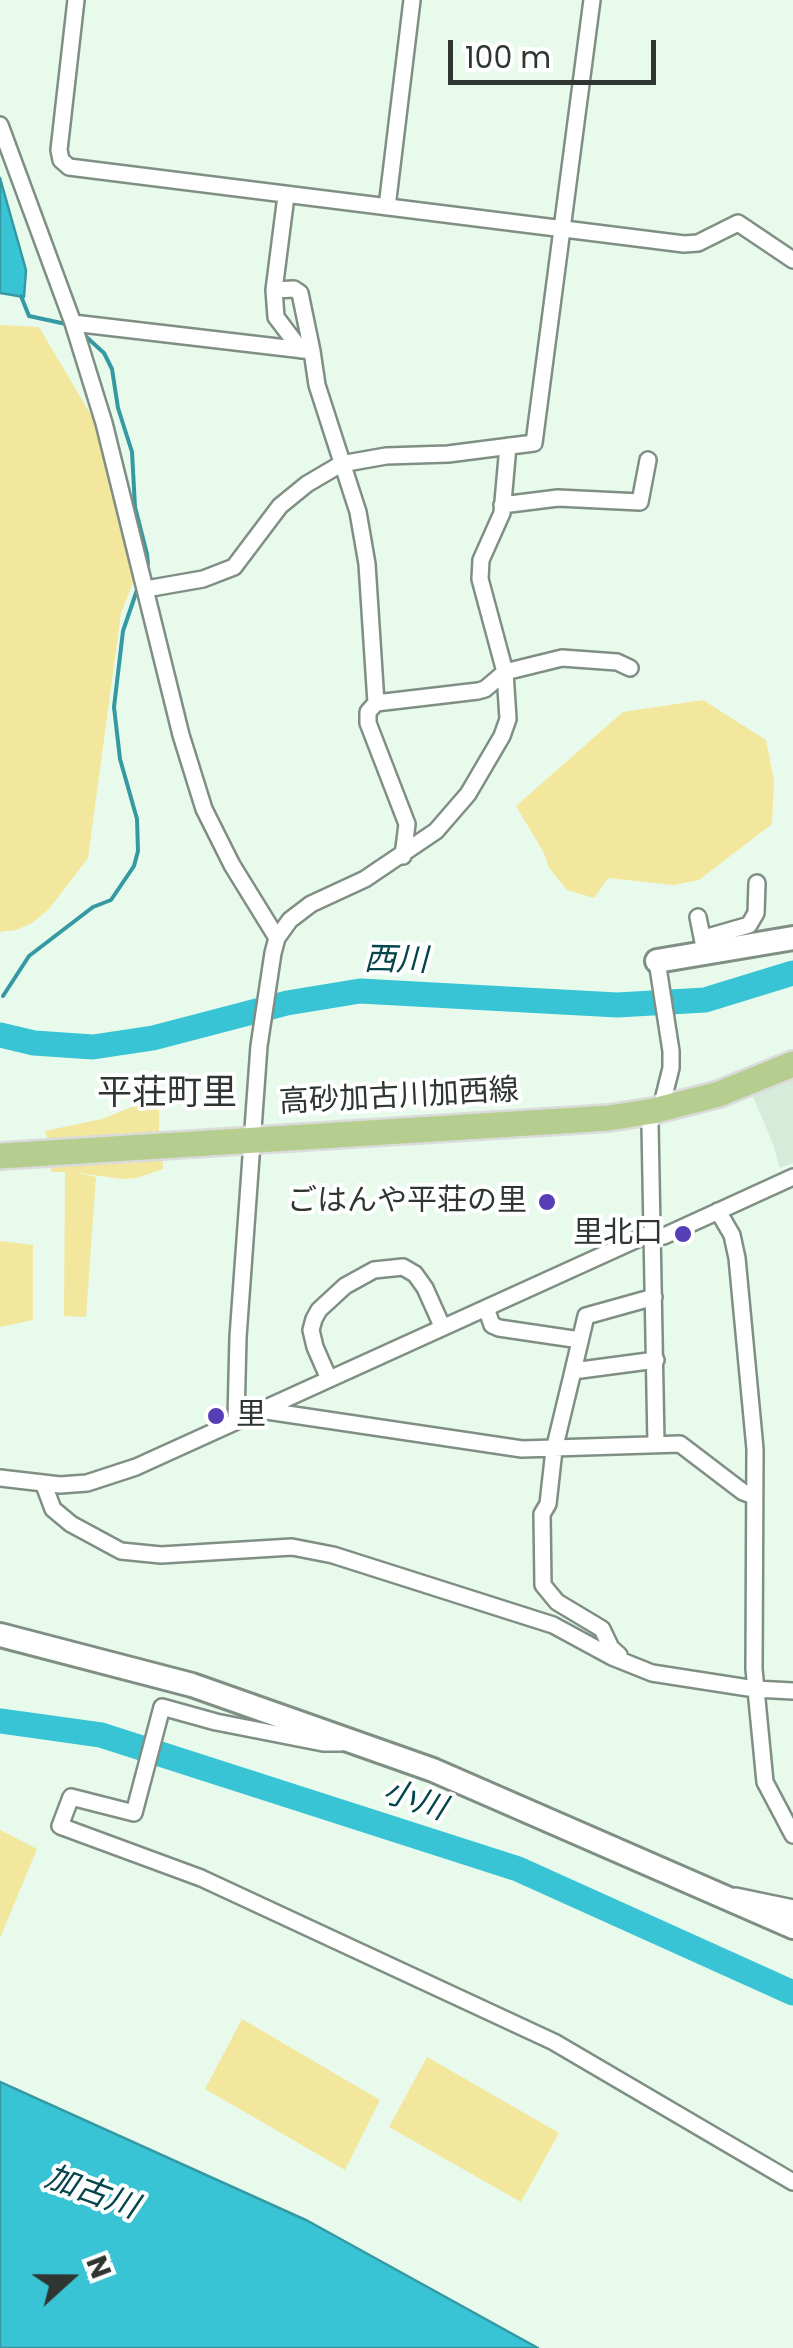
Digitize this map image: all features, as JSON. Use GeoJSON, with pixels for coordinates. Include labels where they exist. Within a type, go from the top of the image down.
{"type":"FeatureCollection","features":[{"type":"Feature","properties":{"kind":"main road","name":"高砂加古川加西線"},"geometry":{"type":"LineString","coordinates":[[0,1156],[566,1121],[657,1110],[719,1094],[793,1064]]}},
{"type":"Feature","properties":{"kind":"street"},"geometry":{"type":"LineString","coordinates":[[76,0],[59,150],[61,160],[69,167],[684,244],[698,243],[738,223],[793,260]]}},
{"type":"Feature","properties":{"kind":"street"},"geometry":{"type":"LineString","coordinates":[[386,206],[412,0]]}},
{"type":"Feature","properties":{"kind":"street"},"geometry":{"type":"LineString","coordinates":[[146,590],[203,579],[234,567],[280,506],[341,464],[386,456],[448,454],[534,443],[592,0]]}},
{"type":"Feature","properties":{"kind":"street"},"geometry":{"type":"LineString","coordinates":[[0,125],[73,323],[109,440],[180,735],[204,809],[277,938]]}},
{"type":"Feature","properties":{"kind":"street"},"geometry":{"type":"LineString","coordinates":[[286,196],[274,290],[276,318],[306,351]]}},
{"type":"Feature","properties":{"kind":"street"},"geometry":{"type":"LineString","coordinates":[[274,290],[294,289],[300,293],[306,351],[358,512],[367,564],[376,703]]}},
{"type":"Feature","properties":{"kind":"street"},"geometry":{"type":"LineString","coordinates":[[73,323],[306,351]]}},
{"type":"Feature","properties":{"kind":"street"},"geometry":{"type":"LineString","coordinates":[[236,1420],[259,1046],[266,981],[277,938],[290,920],[311,904],[403,856],[453,813],[485,768],[508,718],[505,672],[480,579],[481,560],[502,514],[508,446]]}},
{"type":"Feature","properties":{"kind":"street"},"geometry":{"type":"LineString","coordinates":[[502,505],[558,498],[640,502],[648,460]]}},
{"type":"Feature","properties":{"kind":"street"},"geometry":{"type":"LineString","coordinates":[[403,856],[407,824],[368,723],[368,712],[376,703],[485,690],[505,672],[562,658],[617,662],[630,668]]}},
{"type":"Feature","properties":{"kind":"street"},"geometry":{"type":"LineString","coordinates":[[656,1444],[650,1124],[671,1068],[668,1018],[658,965],[750,925],[756,912],[756,883]]}},
{"type":"Feature","properties":{"kind":"street"},"geometry":{"type":"LineString","coordinates":[[698,917],[703,946]]}},
{"type":"Feature","properties":{"kind":"street"},"geometry":{"type":"LineString","coordinates":[[703,946],[793,938]]}},
{"type":"Feature","properties":{"kind":"street"},"geometry":{"type":"LineString","coordinates":[[0,1478],[44,1485],[87,1482],[136,1468],[651,1233],[664,1236],[793,1177]]}},
{"type":"Feature","properties":{"kind":"street"},"geometry":{"type":"LineString","coordinates":[[718,1211],[732,1235],[737,1258],[755,1449],[756,1689],[765,1782],[793,1835]]}},
{"type":"Feature","properties":{"kind":"street"},"geometry":{"type":"LineString","coordinates":[[329,1379],[311,1330],[314,1319],[318,1310],[346,1286],[374,1270],[403,1267],[415,1274],[442,1326]]}},
{"type":"Feature","properties":{"kind":"street"},"geometry":{"type":"LineString","coordinates":[[625,1661],[611,1648],[602,1629],[557,1602],[543,1584],[542,1514],[548,1504],[554,1450],[586,1316],[654,1297]]}},
{"type":"Feature","properties":{"kind":"street"},"geometry":{"type":"LineString","coordinates":[[486,1308],[490,1321],[498,1328],[580,1340]]}},
{"type":"Feature","properties":{"kind":"street"},"geometry":{"type":"LineString","coordinates":[[574,1371],[656,1360]]}},
{"type":"Feature","properties":{"kind":"street"},"geometry":{"type":"LineString","coordinates":[[260,1410],[417,1431],[494,1446],[554,1450],[680,1444],[754,1496]]}},
{"type":"Feature","properties":{"kind":"street"},"geometry":{"type":"LineString","coordinates":[[44,1485],[54,1509],[71,1524],[121,1551],[161,1554],[292,1548],[333,1556],[553,1625],[652,1673],[793,1691]]}},
{"type":"Feature","properties":{"kind":"street"},"geometry":{"type":"LineString","coordinates":[[0,1636],[192,1686],[354,1743],[517,1804],[793,1927]]}},
{"type":"Feature","properties":{"kind":"street"},"geometry":{"type":"LineString","coordinates":[[354,1743],[323,1743],[162,1707],[134,1813],[71,1796],[60,1826],[201,1878],[554,2042],[793,2182]]}},
{"type":"Feature","properties":{"kind":"street"},"geometry":{"type":"LineString","coordinates":[[727,1896],[747,1896],[793,1908]]}},
{"type":"Feature","properties":{"kind":"shaded area"},"geometry":{"type":"Polygon","coordinates":[[[0,325],[39,327],[107,442],[136,575],[121,613],[88,858],[49,909],[32,923],[0,932],[0,325]]]}},
{"type":"Feature","properties":{"kind":"shaded area"},"geometry":{"type":"Polygon","coordinates":[[[703,700],[766,740],[774,781],[772,824],[699,880],[673,885],[608,878],[594,898],[567,890],[549,868],[516,806],[623,712],[703,700]]]}},
{"type":"Feature","properties":{"kind":"shaded area"},"geometry":{"type":"Polygon","coordinates":[[[793,1076],[793,1163],[780,1168],[752,1094],[793,1076]]]}},
{"type":"Feature","properties":{"kind":"shaded area"},"geometry":{"type":"Polygon","coordinates":[[[159,1096],[159,1132],[48,1141],[45,1131],[102,1119],[159,1096]]]}},
{"type":"Feature","properties":{"kind":"shaded area"},"geometry":{"type":"Polygon","coordinates":[[[162,1154],[163,1169],[137,1178],[72,1172],[96,1177],[86,1317],[64,1316],[65,1172],[51,1172],[50,1161],[162,1154]]]}},
{"type":"Feature","properties":{"kind":"shaded area"},"geometry":{"type":"Polygon","coordinates":[[[0,1241],[33,1245],[33,1320],[0,1327],[0,1241]]]}},
{"type":"Feature","properties":{"kind":"shaded area"},"geometry":{"type":"Polygon","coordinates":[[[0,1830],[37,1849],[0,1938],[0,1830]]]}},
{"type":"Feature","properties":{"kind":"shaded area"},"geometry":{"type":"Polygon","coordinates":[[[242,2019],[380,2100],[345,2170],[205,2089],[242,2019]]]}},
{"type":"Feature","properties":{"kind":"shaded area"},"geometry":{"type":"Polygon","coordinates":[[[427,2057],[559,2133],[521,2202],[389,2127],[427,2057]]]}},
{"type":"Feature","properties":{"kind":"water"},"geometry":{"type":"Polygon","coordinates":[[[0,178],[26,270],[24,297],[0,293],[0,178]]]}},
{"type":"Feature","properties":{"kind":"water","name":"加古川"},"geometry":{"type":"Polygon","coordinates":[[[0,2082],[308,2221],[538,2348],[0,2348],[0,2082]]]}},
{"type":"Feature","properties":{"kind":"waterway"},"geometry":{"type":"LineString","coordinates":[[21,296],[29,316],[66,324]]}},
{"type":"Feature","properties":{"kind":"waterway"},"geometry":{"type":"LineString","coordinates":[[82,333],[104,353],[112,369],[118,408],[132,452],[135,507],[147,554],[145,568]]}},
{"type":"Feature","properties":{"kind":"waterway"},"geometry":{"type":"LineString","coordinates":[[3,996],[29,956],[93,907],[111,900],[134,866],[138,851],[137,819],[120,759],[114,707],[123,631],[138,587]]}},
{"type":"Feature","properties":{"kind":"waterway","name":"西川"},"geometry":{"type":"LineString","coordinates":[[0,1035],[34,1043],[93,1047],[153,1038],[287,1003],[360,991],[617,1005],[705,1000],[793,973]]}},
{"type":"Feature","properties":{"kind":"waterway","name":"小川"},"geometry":{"type":"LineString","coordinates":[[0,1721],[101,1735],[518,1869],[793,1993]]}},
{"type":"Feature","properties":{"kind":"place","name":"ごはんや平荘の里"},"geometry":{"type":"Point","coordinates":[547,1202]}},
{"type":"Feature","properties":{"kind":"place","name":"里北口"},"geometry":{"type":"Point","coordinates":[683,1234]}},
{"type":"Feature","properties":{"kind":"place","name":"里"},"geometry":{"type":"Point","coordinates":[216,1416]}},
{"type":"Feature","properties":{"kind":"district","name":"平荘町里"},"geometry":{"type":"Point","coordinates":[167,1095]}}]}
